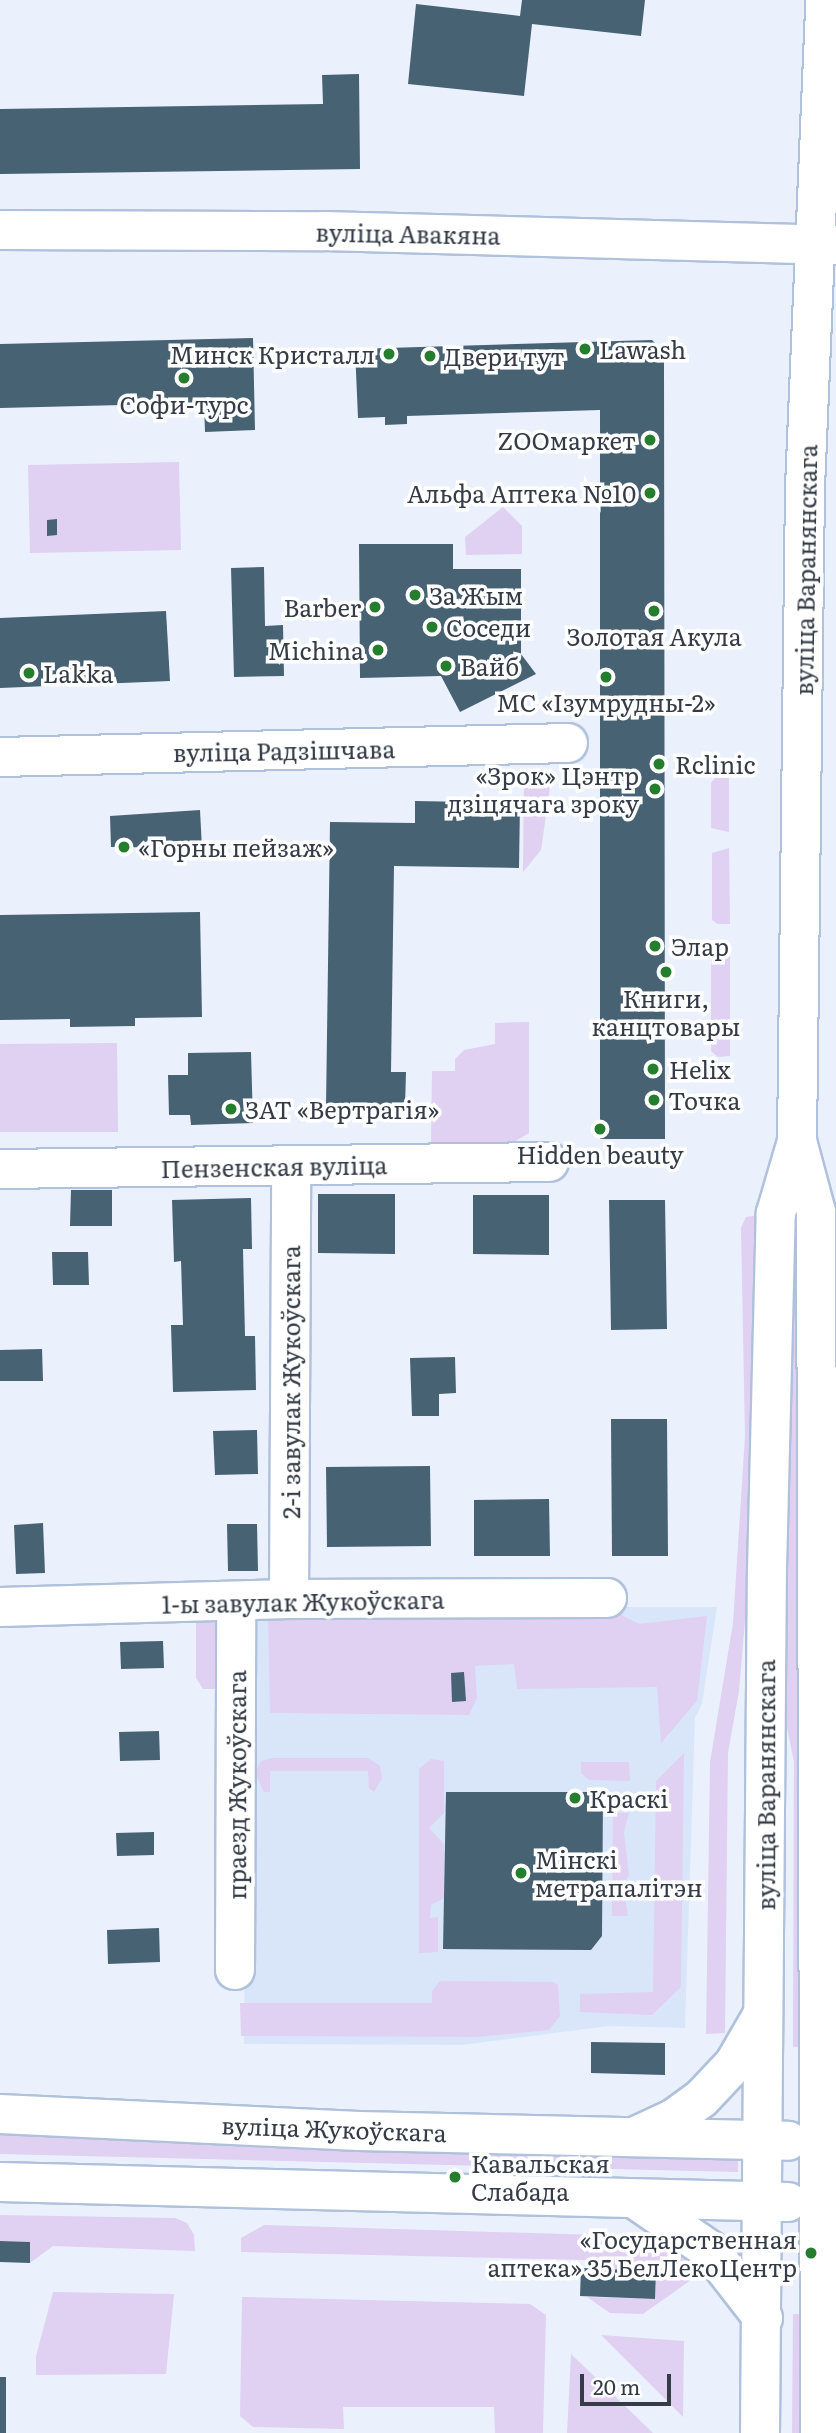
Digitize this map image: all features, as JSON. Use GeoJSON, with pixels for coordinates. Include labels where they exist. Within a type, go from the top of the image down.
{"type":"FeatureCollection","features":[{"type":"Feature","properties":{"kind":"main road","name":"вуліца Варанянскага"},"geometry":{"type":"LineString","coordinates":[[760,2433],[764,2202],[767,1570],[776,1227],[797,1141],[805,487],[826,243],[825,0]]}},
{"type":"Feature","properties":{"kind":"main road","name":"вуліца Авакяна"},"geometry":{"type":"LineString","coordinates":[[0,230],[826,243]]}},
{"type":"Feature","properties":{"kind":"main road","name":"вуліца Радзішчава"},"geometry":{"type":"LineString","coordinates":[[0,757],[568,743]]}},
{"type":"Feature","properties":{"kind":"main road","name":"вуліца Варанянскага"},"geometry":{"type":"LineString","coordinates":[[797,1141],[816,1212],[828,2038],[828,2318],[820,2433]]}},
{"type":"Feature","properties":{"kind":"main road","name":"Пензенская вуліца"},"geometry":{"type":"LineString","coordinates":[[0,1169],[549,1162]]}},
{"type":"Feature","properties":{"kind":"main road","name":"2-і завулак Жукоўскага"},"geometry":{"type":"LineString","coordinates":[[289,1599],[291,1165]]}},
{"type":"Feature","properties":{"kind":"main road","name":"1-ы завулак Жукоўскага"},"geometry":{"type":"LineString","coordinates":[[0,1607],[289,1599],[607,1598]]}},
{"type":"Feature","properties":{"kind":"main road","name":"праезд Жукоўскага"},"geometry":{"type":"LineString","coordinates":[[235,1970],[236,1601]]}},
{"type":"Feature","properties":{"kind":"main road"},"geometry":{"type":"LineString","coordinates":[[634,2137],[673,2119],[701,2099],[734,2064],[765,2010]]}},
{"type":"Feature","properties":{"kind":"main road","name":"вуліца Жукоўскага"},"geometry":{"type":"LineString","coordinates":[[0,2114],[359,2131],[828,2143]]}},
{"type":"Feature","properties":{"kind":"main road"},"geometry":{"type":"LineString","coordinates":[[0,2182],[828,2204]]}},
{"type":"Feature","properties":{"kind":"main road"},"geometry":{"type":"LineString","coordinates":[[633,2198],[711,2251],[763,2318]]}},
{"type":"Feature","properties":{"kind":"shaded area"},"geometry":{"type":"Polygon","coordinates":[[[179,462],[181,550],[30,553],[28,465],[179,462]]]}},
{"type":"Feature","properties":{"kind":"shaded area"},"geometry":{"type":"Polygon","coordinates":[[[503,507],[522,526],[522,554],[466,555],[465,537],[503,507]]]}},
{"type":"Feature","properties":{"kind":"shaded area"},"geometry":{"type":"Polygon","coordinates":[[[715,778],[729,778],[729,832],[711,828],[711,783],[715,778]]]}},
{"type":"Feature","properties":{"kind":"shaded area"},"geometry":{"type":"Polygon","coordinates":[[[524,779],[551,779],[541,850],[523,872],[524,779]]]}},
{"type":"Feature","properties":{"kind":"shaded area"},"geometry":{"type":"Polygon","coordinates":[[[729,848],[730,924],[718,924],[712,920],[712,853],[729,848]]]}},
{"type":"Feature","properties":{"kind":"shaded area"},"geometry":{"type":"Polygon","coordinates":[[[716,954],[730,954],[730,1056],[718,1057],[711,1051],[711,959],[716,954]]]}},
{"type":"Feature","properties":{"kind":"shaded area"},"geometry":{"type":"Polygon","coordinates":[[[529,1022],[529,1133],[514,1142],[431,1143],[432,1071],[455,1071],[455,1059],[464,1050],[495,1044],[495,1023],[529,1022]]]}},
{"type":"Feature","properties":{"kind":"shaded area"},"geometry":{"type":"Polygon","coordinates":[[[117,1043],[118,1132],[0,1132],[0,1044],[117,1043]]]}},
{"type":"Feature","properties":{"kind":"shaded area"},"geometry":{"type":"Polygon","coordinates":[[[759,1215],[753,1527],[739,1691],[728,1753],[725,2033],[706,2034],[710,1762],[733,1623],[745,1436],[741,1228],[746,1217],[759,1215]]]}},
{"type":"Feature","properties":{"kind":"shaded area"},"geometry":{"type":"Polygon","coordinates":[[[795,1230],[801,1230],[801,2047],[793,2047],[794,1762],[780,1693],[777,1646],[789,1475],[795,1230]]]}},
{"type":"Feature","properties":{"kind":"shaded area"},"geometry":{"type":"Polygon","coordinates":[[[247,1607],[717,1607],[702,1704],[695,1718],[685,2028],[609,2026],[462,2045],[244,2044],[247,1607]]]}},
{"type":"Feature","properties":{"kind":"shaded area"},"geometry":{"type":"Polygon","coordinates":[[[608,1608],[639,1624],[707,1616],[697,1701],[661,1743],[657,1687],[517,1689],[514,1664],[475,1666],[477,1698],[469,1715],[270,1713],[268,1616],[608,1608]]]}},
{"type":"Feature","properties":{"kind":"shaded area"},"geometry":{"type":"Polygon","coordinates":[[[204,1615],[220,1621],[220,1689],[203,1689],[196,1678],[196,1622],[204,1615]]]}},
{"type":"Feature","properties":{"kind":"shaded area"},"geometry":{"type":"Polygon","coordinates":[[[684,1753],[681,1987],[652,2015],[580,2012],[580,1994],[653,1992],[656,1781],[684,1753]]]}},
{"type":"Feature","properties":{"kind":"shaded area"},"geometry":{"type":"Polygon","coordinates":[[[272,1758],[368,1758],[380,1766],[382,1778],[374,1792],[369,1788],[368,1771],[270,1771],[270,1792],[264,1792],[255,1773],[261,1761],[272,1758]]]}},
{"type":"Feature","properties":{"kind":"shaded area"},"geometry":{"type":"Polygon","coordinates":[[[431,1759],[444,1761],[444,1813],[429,1828],[444,1844],[444,1898],[431,1905],[430,1918],[438,1917],[438,1952],[419,1953],[419,1769],[431,1759]]]}},
{"type":"Feature","properties":{"kind":"shaded area"},"geometry":{"type":"Polygon","coordinates":[[[581,1762],[629,1762],[630,1781],[589,1780],[581,1773],[581,1762]]]}},
{"type":"Feature","properties":{"kind":"shaded area"},"geometry":{"type":"Polygon","coordinates":[[[613,1813],[629,1813],[624,1832],[629,1875],[623,1885],[628,1916],[612,1916],[613,1813]]]}},
{"type":"Feature","properties":{"kind":"shaded area"},"geometry":{"type":"Polygon","coordinates":[[[440,1981],[553,1982],[558,1985],[560,2016],[549,2030],[477,2037],[241,2036],[240,2003],[432,2003],[432,1991],[440,1981]]]}},
{"type":"Feature","properties":{"kind":"shaded area"},"geometry":{"type":"Polygon","coordinates":[[[0,2134],[738,2154],[738,2172],[0,2154],[0,2134]]]}},
{"type":"Feature","properties":{"kind":"shaded area"},"geometry":{"type":"Polygon","coordinates":[[[0,2215],[175,2218],[187,2223],[194,2235],[195,2251],[53,2246],[30,2263],[30,2242],[0,2241],[0,2215]]]}},
{"type":"Feature","properties":{"kind":"shaded area"},"geometry":{"type":"Polygon","coordinates":[[[264,2225],[664,2237],[689,2248],[712,2280],[691,2280],[643,2314],[610,2313],[587,2297],[655,2299],[656,2271],[589,2268],[586,2260],[241,2252],[241,2238],[264,2225]]]}},
{"type":"Feature","properties":{"kind":"shaded area"},"geometry":{"type":"Polygon","coordinates":[[[53,2292],[174,2294],[166,2374],[36,2375],[36,2356],[53,2292]]]}},
{"type":"Feature","properties":{"kind":"shaded area"},"geometry":{"type":"Polygon","coordinates":[[[242,2297],[530,2304],[546,2315],[543,2433],[495,2433],[494,2407],[343,2407],[344,2429],[253,2427],[240,2416],[242,2297]]]}},
{"type":"Feature","properties":{"kind":"shaded area"},"geometry":{"type":"Polygon","coordinates":[[[793,2314],[800,2314],[799,2433],[792,2433],[793,2314]]]}},
{"type":"Feature","properties":{"kind":"shaded area"},"geometry":{"type":"Polygon","coordinates":[[[601,2335],[684,2341],[683,2417],[601,2335]]]}},
{"type":"Feature","properties":{"kind":"shaded area"},"geometry":{"type":"Polygon","coordinates":[[[571,2354],[653,2433],[567,2433],[571,2354]]]}},
{"type":"Feature","properties":{"kind":"building"},"geometry":{"type":"Polygon","coordinates":[[[522,0],[645,0],[641,36],[532,24],[524,96],[408,84],[416,4],[520,16],[522,0]]]}},
{"type":"Feature","properties":{"kind":"building"},"geometry":{"type":"Polygon","coordinates":[[[359,74],[360,169],[0,174],[0,109],[323,104],[322,75],[359,74]]]}},
{"type":"Feature","properties":{"kind":"building"},"geometry":{"type":"Polygon","coordinates":[[[253,338],[255,430],[205,432],[204,403],[0,408],[0,344],[253,338]]]}},
{"type":"Feature","properties":{"kind":"building"},"geometry":{"type":"Polygon","coordinates":[[[652,340],[664,352],[665,1139],[600,1139],[600,410],[407,416],[407,424],[385,425],[385,417],[358,418],[355,349],[652,340]]]}},
{"type":"Feature","properties":{"kind":"building"},"geometry":{"type":"Polygon","coordinates":[[[57,519],[57,535],[47,536],[47,520],[57,519]]]}},
{"type":"Feature","properties":{"kind":"building"},"geometry":{"type":"Polygon","coordinates":[[[359,544],[453,544],[453,569],[521,569],[521,654],[536,674],[460,712],[441,676],[360,678],[359,544]]]}},
{"type":"Feature","properties":{"kind":"building"},"geometry":{"type":"Polygon","coordinates":[[[264,567],[265,626],[283,625],[284,676],[234,677],[231,568],[264,567]]]}},
{"type":"Feature","properties":{"kind":"building"},"geometry":{"type":"Polygon","coordinates":[[[166,611],[170,681],[0,688],[0,618],[166,611]]]}},
{"type":"Feature","properties":{"kind":"building"},"geometry":{"type":"Polygon","coordinates":[[[415,801],[520,803],[519,868],[394,866],[391,1072],[406,1072],[405,1107],[326,1106],[330,822],[415,823],[415,801]]]}},
{"type":"Feature","properties":{"kind":"building"},"geometry":{"type":"Polygon","coordinates":[[[200,810],[202,848],[111,847],[110,816],[200,810]]]}},
{"type":"Feature","properties":{"kind":"building"},"geometry":{"type":"Polygon","coordinates":[[[200,912],[202,1017],[135,1018],[135,1026],[70,1027],[70,1019],[0,1020],[0,915],[200,912]]]}},
{"type":"Feature","properties":{"kind":"building"},"geometry":{"type":"Polygon","coordinates":[[[251,1052],[253,1123],[191,1125],[190,1115],[169,1115],[168,1075],[188,1075],[188,1053],[251,1052]]]}},
{"type":"Feature","properties":{"kind":"building"},"geometry":{"type":"Polygon","coordinates":[[[71,1190],[112,1190],[112,1226],[70,1226],[71,1190]]]}},
{"type":"Feature","properties":{"kind":"building"},"geometry":{"type":"Polygon","coordinates":[[[318,1194],[395,1194],[395,1254],[318,1253],[318,1194]]]}},
{"type":"Feature","properties":{"kind":"building"},"geometry":{"type":"Polygon","coordinates":[[[473,1195],[549,1195],[549,1255],[473,1254],[473,1195]]]}},
{"type":"Feature","properties":{"kind":"building"},"geometry":{"type":"Polygon","coordinates":[[[251,1198],[252,1249],[243,1249],[245,1336],[255,1336],[256,1390],[173,1392],[171,1325],[183,1325],[181,1261],[174,1262],[172,1200],[251,1198]]]}},
{"type":"Feature","properties":{"kind":"building"},"geometry":{"type":"Polygon","coordinates":[[[609,1200],[665,1200],[667,1329],[611,1330],[609,1200]]]}},
{"type":"Feature","properties":{"kind":"building"},"geometry":{"type":"Polygon","coordinates":[[[52,1252],[88,1252],[89,1285],[53,1285],[52,1252]]]}},
{"type":"Feature","properties":{"kind":"building"},"geometry":{"type":"Polygon","coordinates":[[[42,1349],[43,1381],[0,1381],[0,1350],[42,1349]]]}},
{"type":"Feature","properties":{"kind":"building"},"geometry":{"type":"Polygon","coordinates":[[[455,1357],[456,1393],[439,1394],[439,1416],[412,1416],[410,1358],[455,1357]]]}},
{"type":"Feature","properties":{"kind":"building"},"geometry":{"type":"Polygon","coordinates":[[[611,1419],[667,1419],[668,1556],[612,1556],[611,1419]]]}},
{"type":"Feature","properties":{"kind":"building"},"geometry":{"type":"Polygon","coordinates":[[[257,1430],[258,1474],[215,1475],[213,1431],[257,1430]]]}},
{"type":"Feature","properties":{"kind":"building"},"geometry":{"type":"Polygon","coordinates":[[[430,1466],[431,1546],[327,1547],[326,1467],[430,1466]]]}},
{"type":"Feature","properties":{"kind":"building"},"geometry":{"type":"Polygon","coordinates":[[[549,1499],[550,1556],[474,1556],[474,1500],[549,1499]]]}},
{"type":"Feature","properties":{"kind":"building"},"geometry":{"type":"Polygon","coordinates":[[[43,1523],[45,1573],[16,1574],[14,1525],[43,1523]]]}},
{"type":"Feature","properties":{"kind":"building"},"geometry":{"type":"Polygon","coordinates":[[[227,1524],[257,1524],[258,1571],[228,1571],[227,1524]]]}},
{"type":"Feature","properties":{"kind":"building"},"geometry":{"type":"Polygon","coordinates":[[[163,1641],[164,1668],[121,1669],[120,1642],[163,1641]]]}},
{"type":"Feature","properties":{"kind":"building"},"geometry":{"type":"Polygon","coordinates":[[[464,1672],[466,1701],[452,1702],[451,1673],[464,1672]]]}},
{"type":"Feature","properties":{"kind":"building"},"geometry":{"type":"Polygon","coordinates":[[[159,1731],[160,1760],[120,1761],[119,1732],[159,1731]]]}},
{"type":"Feature","properties":{"kind":"building"},"geometry":{"type":"Polygon","coordinates":[[[446,1792],[603,1792],[602,1936],[591,1950],[443,1949],[446,1792]]]}},
{"type":"Feature","properties":{"kind":"building"},"geometry":{"type":"Polygon","coordinates":[[[154,1832],[154,1855],[117,1856],[116,1833],[154,1832]]]}},
{"type":"Feature","properties":{"kind":"building"},"geometry":{"type":"Polygon","coordinates":[[[159,1928],[160,1962],[108,1964],[107,1930],[159,1928]]]}},
{"type":"Feature","properties":{"kind":"building"},"geometry":{"type":"Polygon","coordinates":[[[591,2042],[665,2043],[665,2075],[591,2073],[591,2042]]]}},
{"type":"Feature","properties":{"kind":"building"},"geometry":{"type":"Polygon","coordinates":[[[0,2241],[30,2242],[30,2263],[0,2262],[0,2241]]]}},
{"type":"Feature","properties":{"kind":"building"},"geometry":{"type":"Polygon","coordinates":[[[581,2268],[656,2271],[655,2299],[580,2296],[581,2268]]]}},
{"type":"Feature","properties":{"kind":"building"},"geometry":{"type":"Polygon","coordinates":[[[0,2377],[6,2377],[6,2433],[0,2433],[0,2377]]]}},
{"type":"Feature","properties":{"kind":"place","name":"Lawash"},"geometry":{"type":"Point","coordinates":[585,349]}},
{"type":"Feature","properties":{"kind":"place","name":"Минск Кристалл"},"geometry":{"type":"Point","coordinates":[389,354]}},
{"type":"Feature","properties":{"kind":"place","name":"Двери тут"},"geometry":{"type":"Point","coordinates":[430,356]}},
{"type":"Feature","properties":{"kind":"place","name":"Софи-турс"},"geometry":{"type":"Point","coordinates":[184,378]}},
{"type":"Feature","properties":{"kind":"place","name":"ZOOмаркет"},"geometry":{"type":"Point","coordinates":[650,440]}},
{"type":"Feature","properties":{"kind":"place","name":"Альфа Аптека №10"},"geometry":{"type":"Point","coordinates":[650,493]}},
{"type":"Feature","properties":{"kind":"place","name":"За Жым"},"geometry":{"type":"Point","coordinates":[415,595]}},
{"type":"Feature","properties":{"kind":"place","name":"Barber"},"geometry":{"type":"Point","coordinates":[375,607]}},
{"type":"Feature","properties":{"kind":"place","name":"Золотая Акула"},"geometry":{"type":"Point","coordinates":[654,611]}},
{"type":"Feature","properties":{"kind":"place","name":"Соседи"},"geometry":{"type":"Point","coordinates":[432,627]}},
{"type":"Feature","properties":{"kind":"place","name":"Michina"},"geometry":{"type":"Point","coordinates":[378,650]}},
{"type":"Feature","properties":{"kind":"place","name":"Вайб"},"geometry":{"type":"Point","coordinates":[446,666]}},
{"type":"Feature","properties":{"kind":"place","name":"Lakka"},"geometry":{"type":"Point","coordinates":[29,673]}},
{"type":"Feature","properties":{"kind":"place","name":"МС «Ізумрудны-2»"},"geometry":{"type":"Point","coordinates":[606,677]}},
{"type":"Feature","properties":{"kind":"place","name":"Rclinic"},"geometry":{"type":"Point","coordinates":[659,764]}},
{"type":"Feature","properties":{"kind":"place","name":"«Зрок» Цэнтр дзіцячага зроку"},"geometry":{"type":"Point","coordinates":[655,789]}},
{"type":"Feature","properties":{"kind":"place","name":"«Горны пейзаж»"},"geometry":{"type":"Point","coordinates":[124,847]}},
{"type":"Feature","properties":{"kind":"place","name":"Элар"},"geometry":{"type":"Point","coordinates":[655,946]}},
{"type":"Feature","properties":{"kind":"place","name":"Книги, канцтовары"},"geometry":{"type":"Point","coordinates":[666,972]}},
{"type":"Feature","properties":{"kind":"place","name":"Helix"},"geometry":{"type":"Point","coordinates":[653,1069]}},
{"type":"Feature","properties":{"kind":"place","name":"Точка"},"geometry":{"type":"Point","coordinates":[654,1100]}},
{"type":"Feature","properties":{"kind":"place","name":"ЗАТ «Вертрагія»"},"geometry":{"type":"Point","coordinates":[231,1109]}},
{"type":"Feature","properties":{"kind":"place","name":"Hidden beauty"},"geometry":{"type":"Point","coordinates":[600,1129]}},
{"type":"Feature","properties":{"kind":"place","name":"Краскі"},"geometry":{"type":"Point","coordinates":[575,1798]}},
{"type":"Feature","properties":{"kind":"place","name":"Мінскі метрапалітэн"},"geometry":{"type":"Point","coordinates":[521,1873]}},
{"type":"Feature","properties":{"kind":"place","name":"Кавальская Слабада"},"geometry":{"type":"Point","coordinates":[455,2177]}},
{"type":"Feature","properties":{"kind":"place","name":"«Государственная аптека» 35 БелЛекоЦентр"},"geometry":{"type":"Point","coordinates":[811,2253]}}]}
